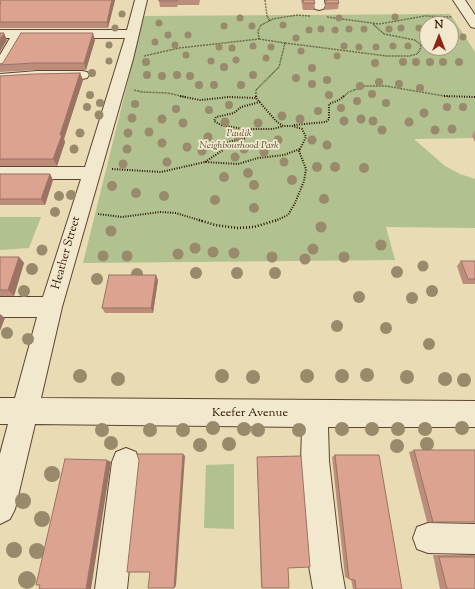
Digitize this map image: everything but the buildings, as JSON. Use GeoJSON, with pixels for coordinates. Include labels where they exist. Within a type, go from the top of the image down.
{"type":"FeatureCollection","features":[{"type":"Feature","properties":{"kind":"street","name":"Heather Street"},"geometry":{"type":"LineString","coordinates":[[0,509],[12,412],[51,307],[126,59],[141,0]]}},
{"type":"Feature","properties":{"kind":"street"},"geometry":{"type":"LineString","coordinates":[[459,0],[473,21]]}},
{"type":"Feature","properties":{"kind":"street"},"geometry":{"type":"LineString","coordinates":[[0,34],[132,34]]}},
{"type":"Feature","properties":{"kind":"street"},"geometry":{"type":"LineString","coordinates":[[0,66],[19,34]]}},
{"type":"Feature","properties":{"kind":"street"},"geometry":{"type":"LineString","coordinates":[[0,78],[37,75],[82,75]]}},
{"type":"Feature","properties":{"kind":"street"},"geometry":{"type":"LineString","coordinates":[[0,173],[91,171]]}},
{"type":"Feature","properties":{"kind":"street"},"geometry":{"type":"LineString","coordinates":[[0,307],[51,307]]}},
{"type":"Feature","properties":{"kind":"street","name":"Keefer Avenue"},"geometry":{"type":"LineString","coordinates":[[12,412],[475,414]]}},
{"type":"Feature","properties":{"kind":"street"},"geometry":{"type":"LineString","coordinates":[[315,414],[315,461],[325,566],[329,589]]}},
{"type":"Feature","properties":{"kind":"street"},"geometry":{"type":"LineString","coordinates":[[111,589],[126,462]]}},
{"type":"Feature","properties":{"kind":"street"},"geometry":{"type":"LineString","coordinates":[[428,538],[475,539]]}},
{"type":"Feature","properties":{"kind":"path"},"geometry":{"type":"LineString","coordinates":[[265,0],[267,16],[270,21]]}},
{"type":"Feature","properties":{"kind":"path"},"geometry":{"type":"LineString","coordinates":[[260,39],[258,31],[261,25],[270,21],[318,10],[373,24],[390,23],[406,18],[425,16],[473,21]]}},
{"type":"Feature","properties":{"kind":"path"},"geometry":{"type":"LineString","coordinates":[[126,59],[179,48],[260,39],[387,56],[409,56],[417,54],[420,50],[421,45],[415,40],[384,34],[378,31],[373,24]]}},
{"type":"Feature","properties":{"kind":"path"},"geometry":{"type":"LineString","coordinates":[[256,98],[256,90],[279,67],[285,43]]}},
{"type":"Feature","properties":{"kind":"path"},"geometry":{"type":"LineString","coordinates":[[260,102],[241,107],[234,112],[221,115],[214,119],[216,122],[227,126],[249,129],[273,129],[283,126],[326,122],[329,119],[330,104],[349,92],[365,86],[386,86],[452,97],[475,97]]}},
{"type":"Feature","properties":{"kind":"path"},"geometry":{"type":"LineString","coordinates":[[116,90],[159,92],[200,100],[229,97],[256,98],[276,121],[283,126]]}},
{"type":"Feature","properties":{"kind":"path"},"geometry":{"type":"LineString","coordinates":[[79,212],[122,217],[160,212],[176,212],[215,225],[237,228],[254,227],[273,222],[288,215],[295,203],[304,181],[306,169],[301,160],[300,149],[306,137],[302,129],[293,126]]}},
{"type":"Feature","properties":{"kind":"path"},"geometry":{"type":"LineString","coordinates":[[204,162],[223,150],[228,142],[246,138],[249,129]]}},
{"type":"Feature","properties":{"kind":"path"},"geometry":{"type":"LineString","coordinates":[[91,171],[161,172],[204,162],[238,164],[300,149]]}},
{"type":"Feature","properties":{"kind":"green space","name":"Paulik Neighbourhood Park"},"geometry":{"type":"Polygon","coordinates":[[[450,14],[451,16],[419,16],[419,56],[459,56],[459,28],[475,52],[475,138],[414,139],[445,166],[460,174],[475,179],[475,228],[386,227],[395,260],[83,263],[144,16],[450,14]]]}},
{"type":"Feature","properties":{"kind":"green space"},"geometry":{"type":"Polygon","coordinates":[[[0,217],[41,217],[29,248],[0,250],[0,217]]]}},
{"type":"Feature","properties":{"kind":"green space"},"geometry":{"type":"Polygon","coordinates":[[[234,464],[234,529],[204,528],[206,465],[234,464]]]}}]}
